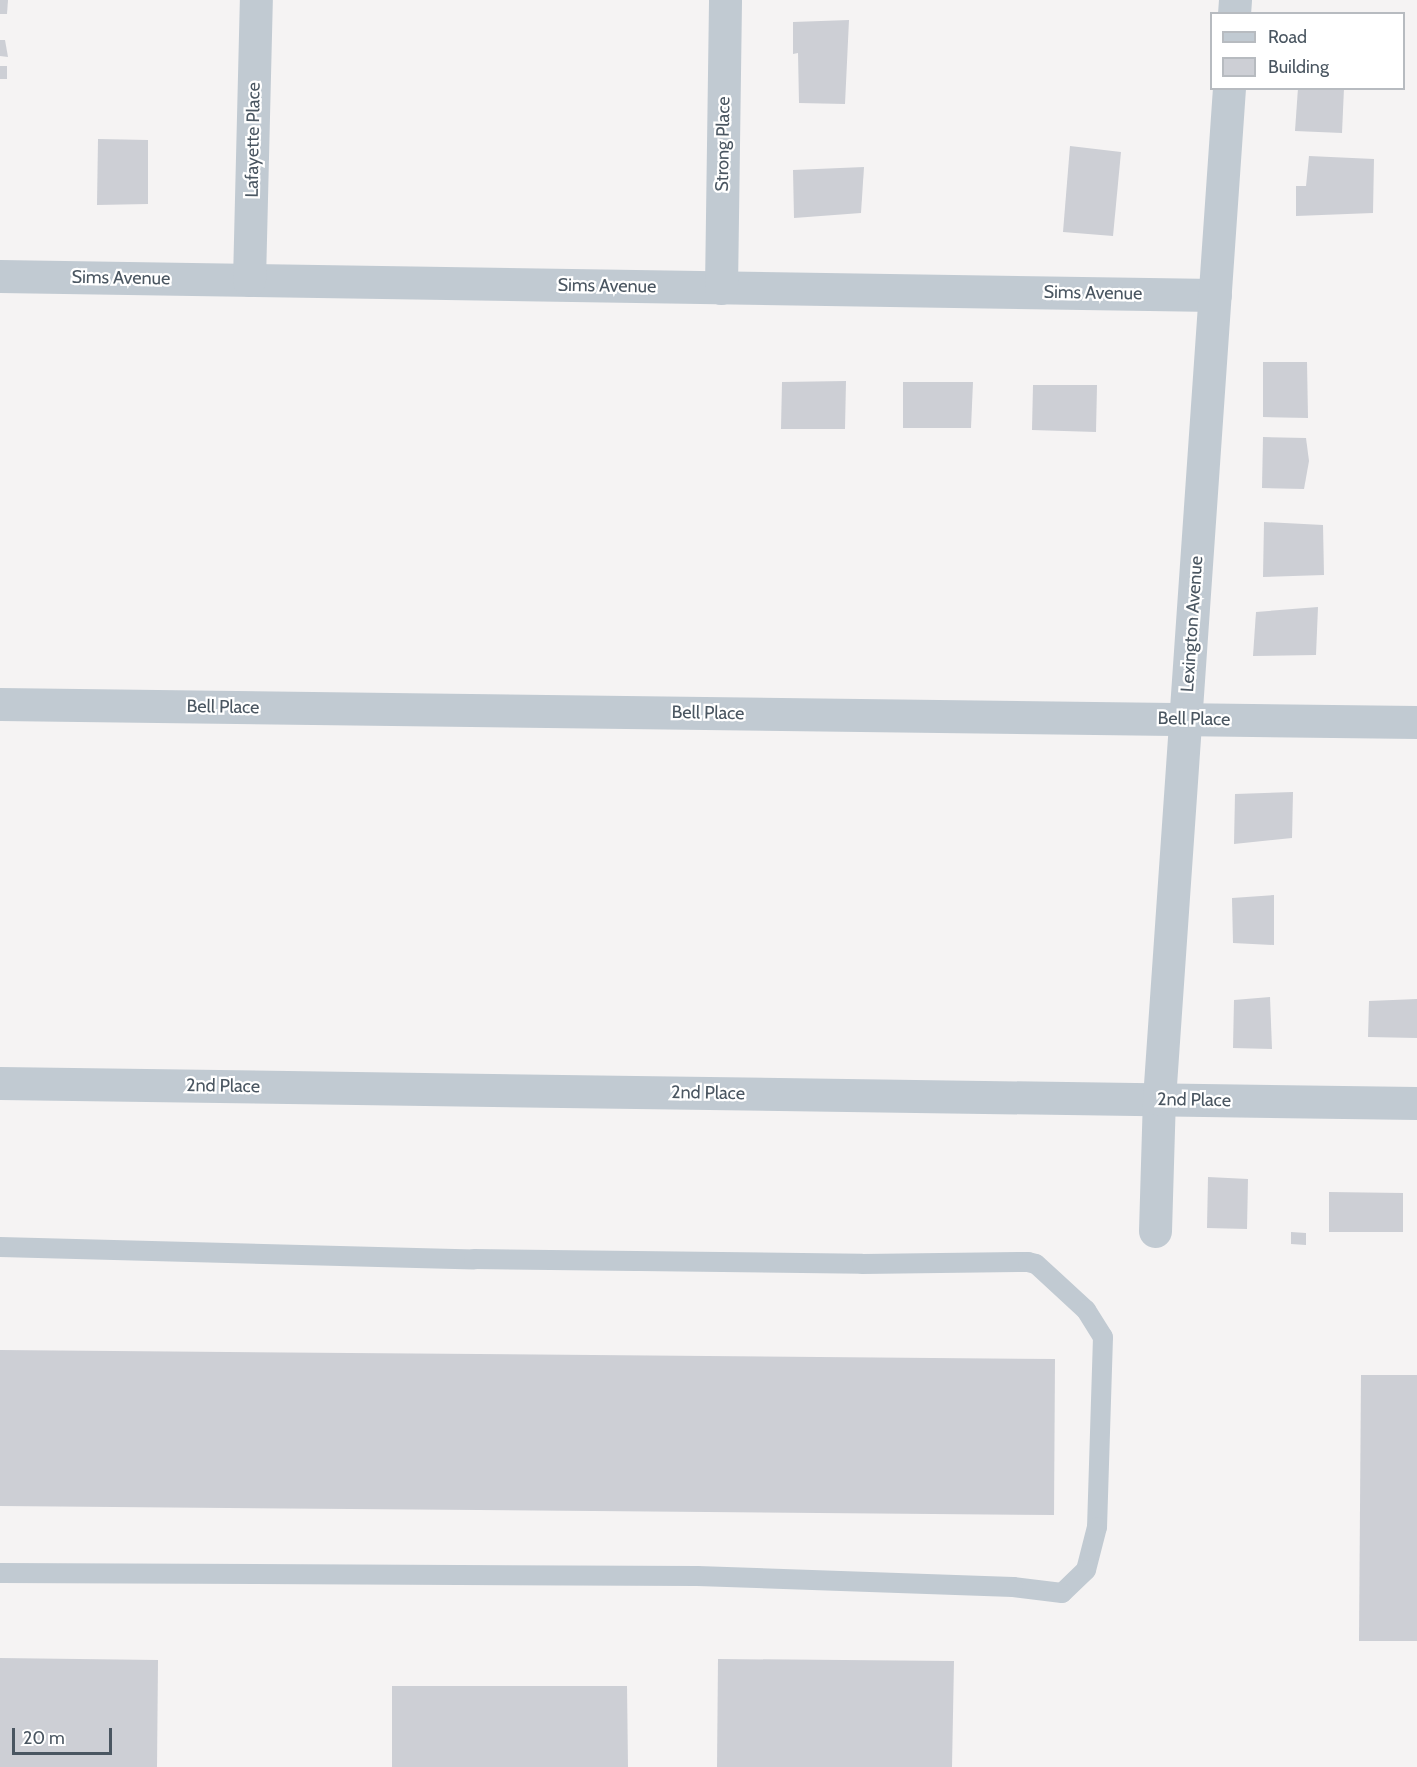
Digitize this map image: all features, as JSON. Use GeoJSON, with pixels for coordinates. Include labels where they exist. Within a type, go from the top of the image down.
{"type":"FeatureCollection","features":[{"type":"Feature","properties":{"kind":"street","name":"Lafayette Place"},"geometry":{"type":"LineString","coordinates":[[249,280],[256,0]]}},
{"type":"Feature","properties":{"kind":"street","name":"Strong Place"},"geometry":{"type":"LineString","coordinates":[[721,288],[725,0]]}},
{"type":"Feature","properties":{"kind":"street","name":"Lexington Avenue"},"geometry":{"type":"LineString","coordinates":[[1155,1231],[1160,1100],[1229,90]]}},
{"type":"Feature","properties":{"kind":"street","name":"Sims Avenue"},"geometry":{"type":"LineString","coordinates":[[0,276],[1215,296]]}},
{"type":"Feature","properties":{"kind":"street","name":"Bell Place"},"geometry":{"type":"LineString","coordinates":[[0,704],[1417,722]]}},
{"type":"Feature","properties":{"kind":"street","name":"2nd Place"},"geometry":{"type":"LineString","coordinates":[[0,1083],[1417,1103]]}},
{"type":"Feature","properties":{"kind":"lane"},"geometry":{"type":"LineString","coordinates":[[0,1247],[463,1259],[862,1264],[1028,1262],[1036,1264],[1086,1310],[1103,1337],[1103,1349],[1097,1527],[1086,1570],[1062,1593],[1012,1587],[697,1576],[0,1573]]}},
{"type":"Feature","properties":{"kind":"building"},"geometry":{"type":"Polygon","coordinates":[[[0,0],[8,0],[7,14],[0,14],[0,0]]]}},
{"type":"Feature","properties":{"kind":"building"},"geometry":{"type":"Polygon","coordinates":[[[849,20],[845,104],[799,103],[798,53],[793,54],[793,22],[849,20]]]}},
{"type":"Feature","properties":{"kind":"building"},"geometry":{"type":"Polygon","coordinates":[[[0,40],[5,40],[8,57],[0,56],[0,40]]]}},
{"type":"Feature","properties":{"kind":"building"},"geometry":{"type":"Polygon","coordinates":[[[0,66],[7,66],[7,79],[0,79],[0,66]]]}},
{"type":"Feature","properties":{"kind":"building"},"geometry":{"type":"Polygon","coordinates":[[[1298,90],[1344,90],[1342,133],[1295,131],[1298,90]]]}},
{"type":"Feature","properties":{"kind":"building"},"geometry":{"type":"Polygon","coordinates":[[[98,139],[148,140],[148,204],[97,205],[98,139]]]}},
{"type":"Feature","properties":{"kind":"building"},"geometry":{"type":"Polygon","coordinates":[[[1070,146],[1121,152],[1113,236],[1063,232],[1070,146]]]}},
{"type":"Feature","properties":{"kind":"building"},"geometry":{"type":"Polygon","coordinates":[[[1309,156],[1374,159],[1373,213],[1296,216],[1296,186],[1306,186],[1309,156]]]}},
{"type":"Feature","properties":{"kind":"building"},"geometry":{"type":"Polygon","coordinates":[[[864,167],[861,213],[794,218],[793,170],[864,167]]]}},
{"type":"Feature","properties":{"kind":"building"},"geometry":{"type":"Polygon","coordinates":[[[1263,362],[1307,362],[1308,418],[1263,417],[1263,362]]]}},
{"type":"Feature","properties":{"kind":"building"},"geometry":{"type":"Polygon","coordinates":[[[846,381],[845,429],[781,429],[782,382],[846,381]]]}},
{"type":"Feature","properties":{"kind":"building"},"geometry":{"type":"Polygon","coordinates":[[[903,382],[973,382],[971,428],[903,428],[903,382]]]}},
{"type":"Feature","properties":{"kind":"building"},"geometry":{"type":"Polygon","coordinates":[[[1033,385],[1097,385],[1096,432],[1032,430],[1033,385]]]}},
{"type":"Feature","properties":{"kind":"building"},"geometry":{"type":"Polygon","coordinates":[[[1263,437],[1306,438],[1309,461],[1304,489],[1262,488],[1263,437]]]}},
{"type":"Feature","properties":{"kind":"building"},"geometry":{"type":"Polygon","coordinates":[[[1264,522],[1323,525],[1324,575],[1263,577],[1264,522]]]}},
{"type":"Feature","properties":{"kind":"building"},"geometry":{"type":"Polygon","coordinates":[[[1318,607],[1316,655],[1253,656],[1256,612],[1318,607]]]}},
{"type":"Feature","properties":{"kind":"building"},"geometry":{"type":"Polygon","coordinates":[[[1293,792],[1292,838],[1234,844],[1235,794],[1293,792]]]}},
{"type":"Feature","properties":{"kind":"building"},"geometry":{"type":"Polygon","coordinates":[[[1274,895],[1274,945],[1233,943],[1232,898],[1274,895]]]}},
{"type":"Feature","properties":{"kind":"building"},"geometry":{"type":"Polygon","coordinates":[[[1270,997],[1272,1049],[1233,1048],[1234,1000],[1270,997]]]}},
{"type":"Feature","properties":{"kind":"building"},"geometry":{"type":"Polygon","coordinates":[[[1417,999],[1417,1038],[1368,1037],[1369,1001],[1417,999]]]}},
{"type":"Feature","properties":{"kind":"building"},"geometry":{"type":"Polygon","coordinates":[[[1208,1177],[1248,1179],[1247,1229],[1207,1228],[1208,1177]]]}},
{"type":"Feature","properties":{"kind":"building"},"geometry":{"type":"Polygon","coordinates":[[[1329,1192],[1403,1193],[1403,1232],[1329,1232],[1329,1192]]]}},
{"type":"Feature","properties":{"kind":"building"},"geometry":{"type":"Polygon","coordinates":[[[1291,1232],[1306,1233],[1306,1245],[1291,1244],[1291,1232]]]}},
{"type":"Feature","properties":{"kind":"building"},"geometry":{"type":"Polygon","coordinates":[[[0,1350],[1055,1359],[1054,1515],[0,1506],[0,1350]]]}},
{"type":"Feature","properties":{"kind":"building"},"geometry":{"type":"Polygon","coordinates":[[[1361,1375],[1417,1375],[1417,1641],[1359,1641],[1361,1375]]]}},
{"type":"Feature","properties":{"kind":"building"},"geometry":{"type":"Polygon","coordinates":[[[0,1658],[158,1660],[157,1767],[0,1767],[0,1658]]]}},
{"type":"Feature","properties":{"kind":"building"},"geometry":{"type":"Polygon","coordinates":[[[718,1659],[954,1661],[952,1767],[717,1767],[718,1659]]]}},
{"type":"Feature","properties":{"kind":"building"},"geometry":{"type":"Polygon","coordinates":[[[392,1686],[627,1686],[628,1767],[392,1767],[392,1686]]]}}]}
